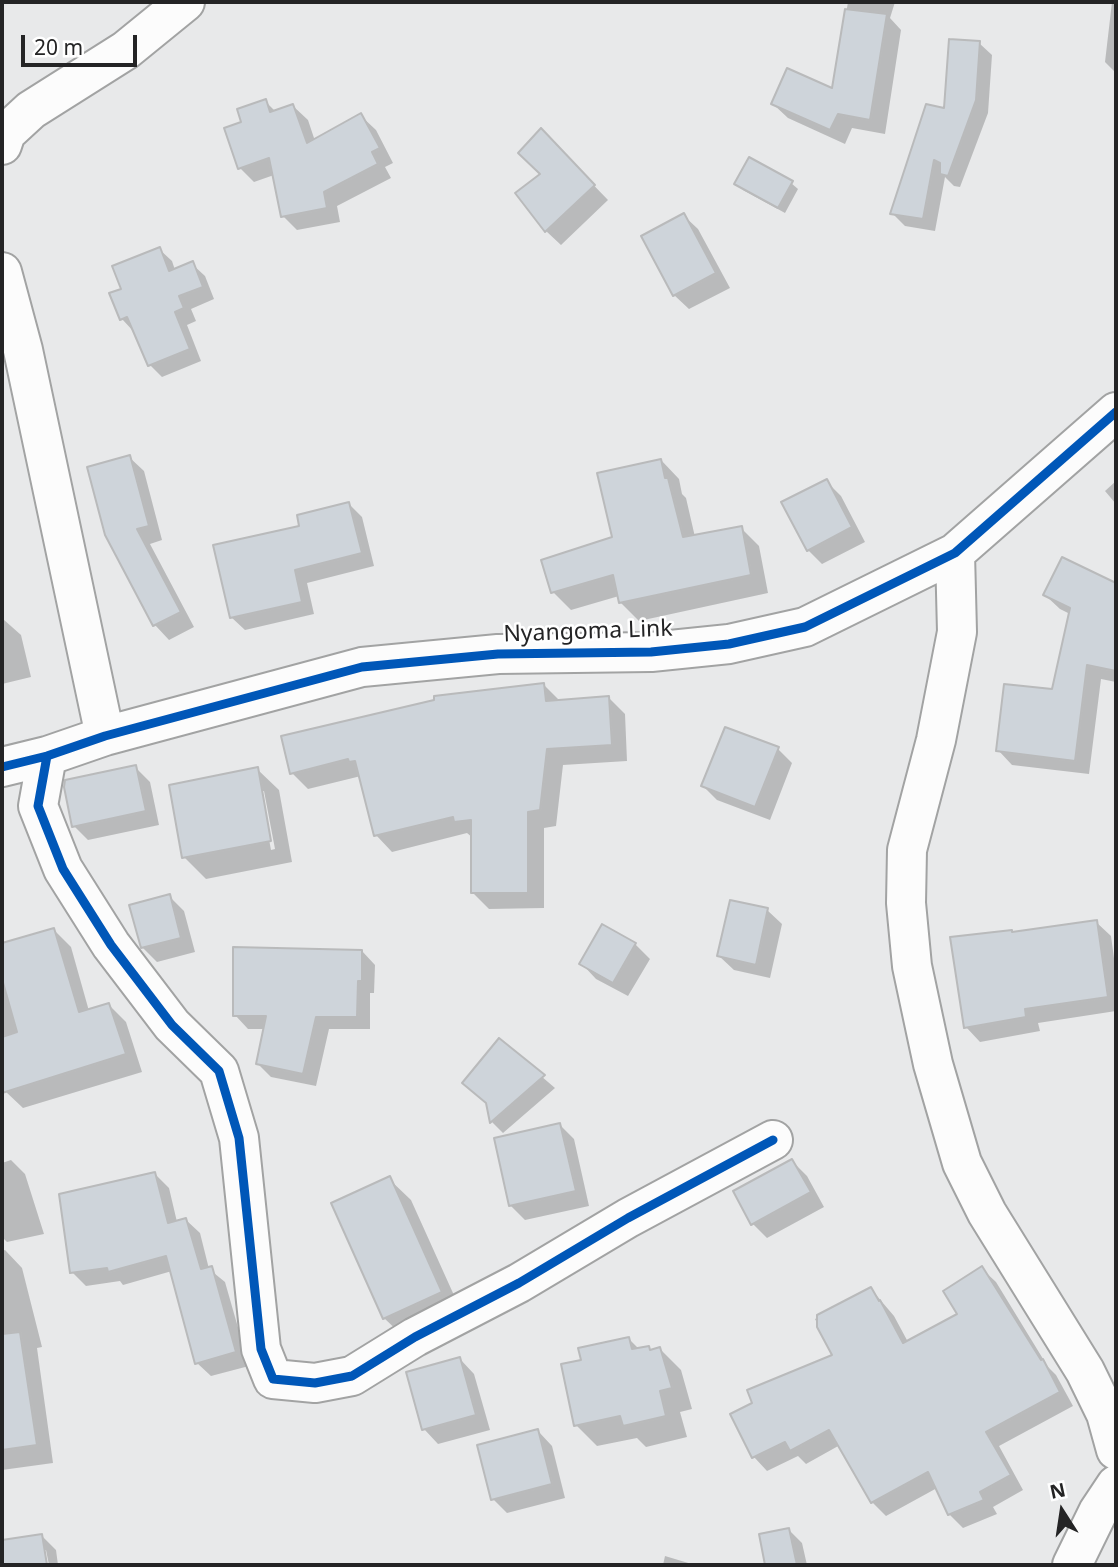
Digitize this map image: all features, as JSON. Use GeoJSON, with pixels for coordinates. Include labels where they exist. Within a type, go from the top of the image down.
{"type":"FeatureCollection","features":[{"type":"Feature","properties":{"kind":"street"},"geometry":{"type":"LineString","coordinates":[[2,145],[6,133],[31,110],[125,50],[185,2]]}},
{"type":"Feature","properties":{"kind":"street"},"geometry":{"type":"LineString","coordinates":[[2,272],[23,350],[105,736]]}},
{"type":"Feature","properties":{"kind":"street","name":"Nyangoma Link"},"geometry":{"type":"LineString","coordinates":[[2,767],[47,756],[105,736],[362,667],[498,654],[651,652],[729,644],[805,627],[955,553],[1116,412]]}},
{"type":"Feature","properties":{"kind":"street"},"geometry":{"type":"LineString","coordinates":[[955,553],[957,632],[936,740],[907,850],[906,903],[912,966],[933,1064],[962,1163],[987,1213],[1085,1371],[1105,1414],[1116,1450]]}},
{"type":"Feature","properties":{"kind":"street"},"geometry":{"type":"LineString","coordinates":[[47,756],[38,806],[63,869],[111,945],[172,1025],[219,1071],[239,1138],[261,1349],[273,1379],[315,1384],[352,1376],[415,1337],[519,1283],[628,1218],[773,1140]]}},
{"type":"Feature","properties":{"kind":"street"},"geometry":{"type":"LineString","coordinates":[[1072,1565],[1098,1512],[1116,1485]]}},
{"type":"Feature","properties":{"kind":"building"},"geometry":{"type":"Polygon","coordinates":[[[845,9],[887,14],[870,120],[838,114],[830,130],[771,104],[787,68],[832,88],[845,9]]]}},
{"type":"Feature","properties":{"kind":"building"},"geometry":{"type":"Polygon","coordinates":[[[949,39],[980,41],[976,100],[948,176],[940,174],[940,163],[934,160],[923,219],[890,214],[926,104],[944,108],[949,39]]]}},
{"type":"Feature","properties":{"kind":"building"},"geometry":{"type":"Polygon","coordinates":[[[266,99],[270,112],[293,104],[307,143],[361,113],[380,148],[372,152],[378,164],[324,192],[327,208],[281,217],[269,158],[238,169],[224,128],[241,122],[237,109],[266,99]]]}},
{"type":"Feature","properties":{"kind":"building"},"geometry":{"type":"Polygon","coordinates":[[[541,128],[595,185],[545,232],[515,193],[540,174],[518,153],[541,128]]]}},
{"type":"Feature","properties":{"kind":"building"},"geometry":{"type":"Polygon","coordinates":[[[749,157],[793,181],[778,208],[734,184],[749,157]]]}},
{"type":"Feature","properties":{"kind":"building"},"geometry":{"type":"Polygon","coordinates":[[[684,213],[716,273],[673,296],[641,236],[684,213]]]}},
{"type":"Feature","properties":{"kind":"building"},"geometry":{"type":"Polygon","coordinates":[[[160,247],[169,271],[193,261],[203,287],[179,296],[184,308],[175,312],[190,349],[148,366],[127,317],[120,320],[109,293],[121,289],[112,266],[160,247]]]}},
{"type":"Feature","properties":{"kind":"building"},"geometry":{"type":"Polygon","coordinates":[[[130,455],[149,526],[137,529],[181,612],[153,626],[105,535],[87,467],[130,455]]]}},
{"type":"Feature","properties":{"kind":"building"},"geometry":{"type":"Polygon","coordinates":[[[661,459],[683,537],[742,526],[751,575],[619,603],[613,575],[551,593],[541,560],[612,537],[597,473],[661,459]]]}},
{"type":"Feature","properties":{"kind":"building"},"geometry":{"type":"Polygon","coordinates":[[[827,479],[852,527],[807,551],[781,502],[827,479]]]}},
{"type":"Feature","properties":{"kind":"building"},"geometry":{"type":"Polygon","coordinates":[[[349,502],[362,553],[295,570],[302,602],[230,618],[213,545],[299,526],[297,515],[349,502]]]}},
{"type":"Feature","properties":{"kind":"building"},"geometry":{"type":"Polygon","coordinates":[[[1062,557],[1116,583],[1116,671],[1087,665],[1075,761],[996,751],[1004,684],[1052,689],[1070,608],[1043,595],[1062,557]]]}},
{"type":"Feature","properties":{"kind":"building"},"geometry":{"type":"Polygon","coordinates":[[[544,683],[546,701],[609,696],[612,745],[547,749],[540,810],[528,812],[528,893],[471,893],[471,820],[454,822],[453,817],[374,836],[355,761],[349,762],[348,759],[290,774],[281,736],[434,700],[434,696],[544,683]]]}},
{"type":"Feature","properties":{"kind":"building"},"geometry":{"type":"Polygon","coordinates":[[[725,727],[779,747],[755,807],[701,786],[725,727]]]}},
{"type":"Feature","properties":{"kind":"building"},"geometry":{"type":"Polygon","coordinates":[[[136,765],[146,811],[72,827],[65,780],[136,765]]]}},
{"type":"Feature","properties":{"kind":"building"},"geometry":{"type":"Polygon","coordinates":[[[258,767],[271,841],[182,858],[169,785],[258,767]]]}},
{"type":"Feature","properties":{"kind":"building"},"geometry":{"type":"Polygon","coordinates":[[[170,894],[181,938],[141,948],[129,905],[170,894]]]}},
{"type":"Feature","properties":{"kind":"building"},"geometry":{"type":"Polygon","coordinates":[[[730,900],[768,908],[756,965],[717,956],[730,900]]]}},
{"type":"Feature","properties":{"kind":"building"},"geometry":{"type":"Polygon","coordinates":[[[1097,920],[1108,997],[1025,1009],[1026,1017],[964,1028],[950,937],[1012,932],[1097,920]]]}},
{"type":"Feature","properties":{"kind":"building"},"geometry":{"type":"Polygon","coordinates":[[[602,924],[636,943],[613,983],[579,964],[602,924]]]}},
{"type":"Feature","properties":{"kind":"building"},"geometry":{"type":"Polygon","coordinates":[[[54,928],[79,1012],[109,1003],[126,1054],[2,1093],[2,1037],[17,1032],[2,979],[2,943],[54,928]]]}},
{"type":"Feature","properties":{"kind":"building"},"geometry":{"type":"Polygon","coordinates":[[[233,947],[362,950],[362,981],[358,981],[357,1017],[316,1017],[303,1074],[256,1064],[266,1016],[233,1016],[233,947]]]}},
{"type":"Feature","properties":{"kind":"building"},"geometry":{"type":"Polygon","coordinates":[[[499,1038],[545,1075],[490,1123],[486,1103],[462,1083],[499,1038]]]}},
{"type":"Feature","properties":{"kind":"building"},"geometry":{"type":"Polygon","coordinates":[[[560,1123],[576,1191],[509,1206],[494,1138],[560,1123]]]}},
{"type":"Feature","properties":{"kind":"building"},"geometry":{"type":"Polygon","coordinates":[[[792,1159],[811,1192],[751,1225],[733,1191],[792,1159]]]}},
{"type":"Feature","properties":{"kind":"building"},"geometry":{"type":"Polygon","coordinates":[[[155,1172],[168,1223],[186,1218],[201,1269],[212,1266],[236,1352],[195,1364],[166,1256],[108,1272],[107,1268],[70,1273],[59,1194],[155,1172]]]}},
{"type":"Feature","properties":{"kind":"building"},"geometry":{"type":"Polygon","coordinates":[[[390,1176],[442,1292],[383,1319],[331,1203],[390,1176]]]}},
{"type":"Feature","properties":{"kind":"building"},"geometry":{"type":"Polygon","coordinates":[[[982,1266],[1041,1360],[1043,1359],[1060,1392],[986,1432],[1011,1475],[980,1492],[984,1500],[948,1515],[928,1472],[871,1503],[829,1430],[790,1451],[785,1442],[752,1458],[730,1414],[752,1403],[747,1390],[832,1355],[817,1327],[817,1315],[871,1287],[903,1343],[957,1314],[943,1291],[982,1266]]]}},
{"type":"Feature","properties":{"kind":"building"},"geometry":{"type":"Polygon","coordinates":[[[20,1332],[37,1445],[2,1450],[2,1334],[20,1332]]]}},
{"type":"Feature","properties":{"kind":"building"},"geometry":{"type":"Polygon","coordinates":[[[629,1337],[632,1349],[649,1346],[650,1350],[660,1347],[672,1388],[660,1391],[666,1416],[623,1426],[620,1416],[574,1426],[561,1364],[581,1360],[578,1348],[629,1337]]]}},
{"type":"Feature","properties":{"kind":"building"},"geometry":{"type":"Polygon","coordinates":[[[460,1357],[476,1415],[422,1430],[406,1372],[460,1357]]]}},
{"type":"Feature","properties":{"kind":"building"},"geometry":{"type":"Polygon","coordinates":[[[538,1429],[552,1484],[491,1500],[477,1445],[538,1429]]]}},
{"type":"Feature","properties":{"kind":"building"},"geometry":{"type":"Polygon","coordinates":[[[789,1528],[797,1565],[765,1565],[759,1534],[789,1528]]]}},
{"type":"Feature","properties":{"kind":"building"},"geometry":{"type":"Polygon","coordinates":[[[42,1534],[47,1565],[2,1565],[2,1540],[42,1534]]]}},
{"type":"Feature","properties":{"kind":"cycle path"},"geometry":{"type":"LineString","coordinates":[[2,767],[47,756],[105,736],[362,667],[498,654],[651,652],[729,644],[805,627],[955,553],[1116,412]]}},
{"type":"Feature","properties":{"kind":"cycle path"},"geometry":{"type":"LineString","coordinates":[[47,756],[38,806],[63,869],[111,945],[172,1025],[219,1071],[239,1138],[261,1349],[273,1379],[315,1383],[352,1376],[415,1337],[519,1283],[628,1218],[773,1140]]}}]}
